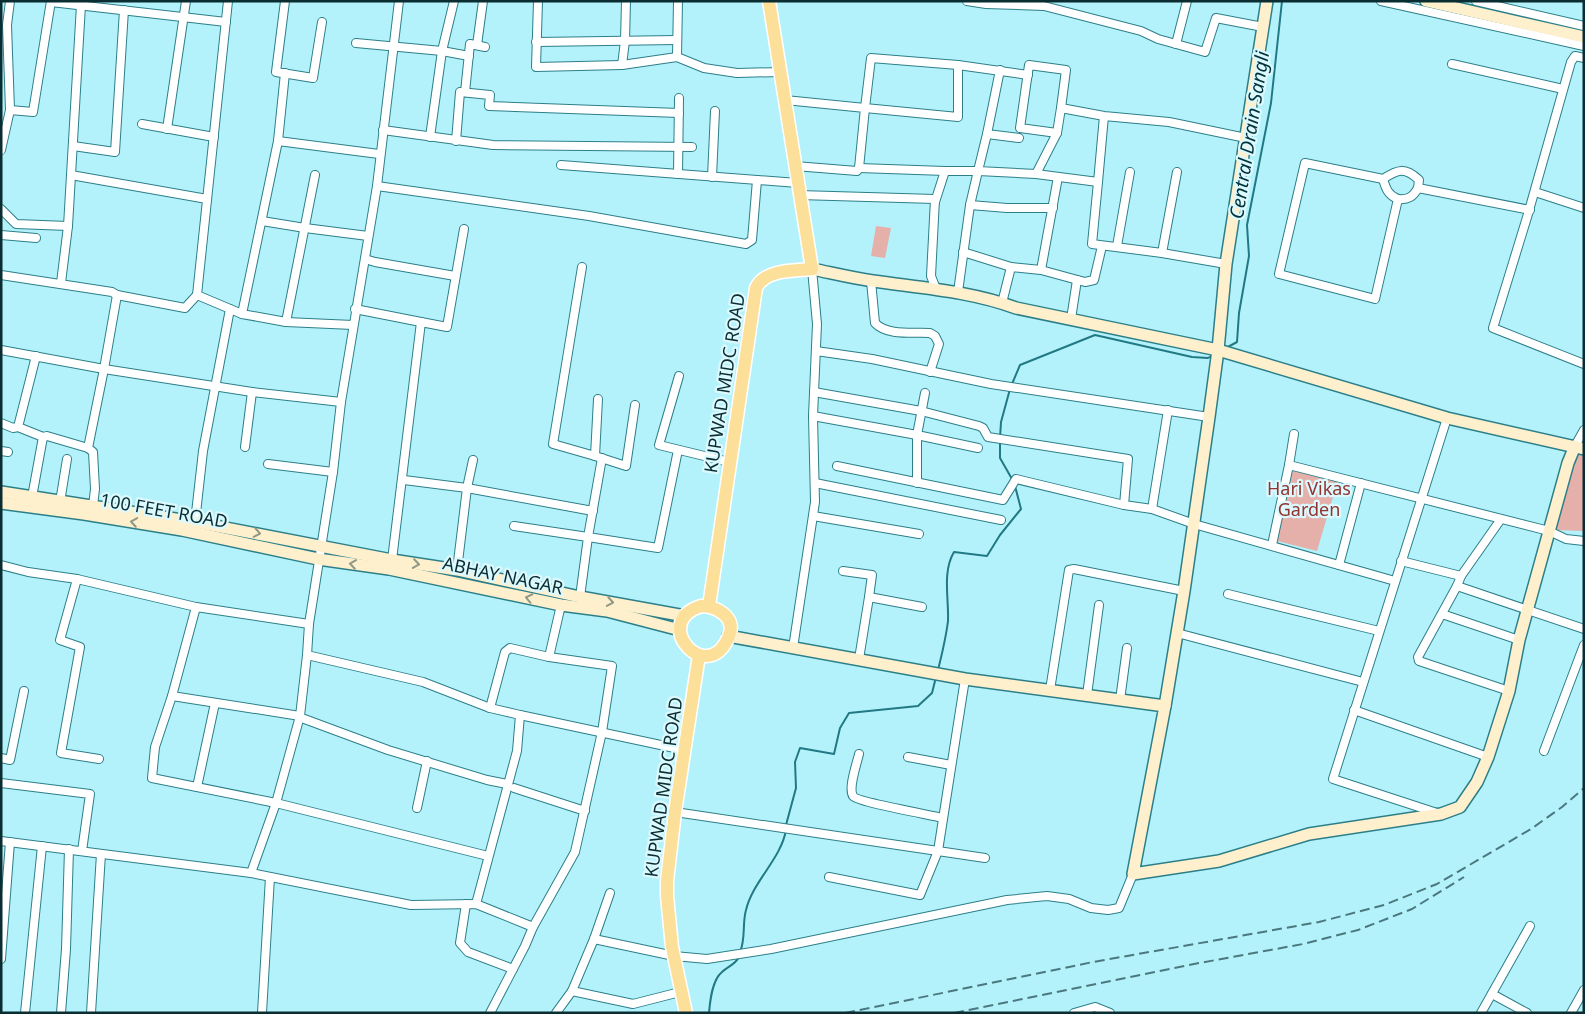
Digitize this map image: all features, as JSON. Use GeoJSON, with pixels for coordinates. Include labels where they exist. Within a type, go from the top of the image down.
{"type":"FeatureCollection","features":[{"type":"Feature","properties":{"kind":"main road"},"geometry":{"type":"LineString","coordinates":[[769,1],[812,268],[871,281],[958,292],[1002,302],[1016,308],[1218,350],[1447,418],[1579,448],[1568,463],[1528,609],[1509,691],[1488,757],[1476,782],[1460,806],[1441,814],[1308,834],[1219,861],[1133,874],[1165,706],[1184,591],[1218,350],[1226,264],[1267,1]]}},
{"type":"Feature","properties":{"kind":"main road"},"geometry":{"type":"LineString","coordinates":[[1426,1],[1581,42]]}},
{"type":"Feature","properties":{"kind":"main road","name":"KUPWAD MIDC ROAD"},"geometry":{"type":"LineString","coordinates":[[709,606],[754,298],[759,282],[770,275],[812,268]]}},
{"type":"Feature","properties":{"kind":"main road"},"geometry":{"type":"LineString","coordinates":[[1,492],[195,522],[392,560],[457,570],[580,597],[686,616]]}},
{"type":"Feature","properties":{"kind":"main road","name":"100 FEET ROAD"},"geometry":{"type":"LineString","coordinates":[[1,503],[182,530],[318,559]]}},
{"type":"Feature","properties":{"kind":"main road","name":"ABHAY NAGAR"},"geometry":{"type":"LineString","coordinates":[[318,559],[389,569],[561,605],[607,611],[680,630]]}},
{"type":"Feature","properties":{"kind":"main road"},"geometry":{"type":"LineString","coordinates":[[709,606],[722,612],[727,618],[730,632],[726,646],[720,651],[706,656],[699,655],[686,648],[682,641],[680,630],[686,616],[694,608],[709,606]]}},
{"type":"Feature","properties":{"kind":"main road"},"geometry":{"type":"LineString","coordinates":[[728,636],[965,679],[1165,706]]}},
{"type":"Feature","properties":{"kind":"main road","name":"KUPWAD MIDC ROAD"},"geometry":{"type":"LineString","coordinates":[[686,1013],[680,992],[674,956],[667,896],[668,859],[699,655]]}},
{"type":"Feature","properties":{"kind":"street"},"geometry":{"type":"LineString","coordinates":[[1,150],[7,113],[4,25],[10,1]]}},
{"type":"Feature","properties":{"kind":"street"},"geometry":{"type":"LineString","coordinates":[[167,129],[186,1]]}},
{"type":"Feature","properties":{"kind":"street"},"geometry":{"type":"LineString","coordinates":[[1,274],[112,292],[117,295],[185,308],[197,296],[228,1]]}},
{"type":"Feature","properties":{"kind":"street"},"geometry":{"type":"LineString","coordinates":[[285,1],[276,72],[313,78],[322,22]]}},
{"type":"Feature","properties":{"kind":"street"},"geometry":{"type":"LineString","coordinates":[[251,873],[276,803],[300,716],[309,624],[318,559],[333,472],[341,402],[353,325],[377,186],[399,1]]}},
{"type":"Feature","properties":{"kind":"street"},"geometry":{"type":"LineString","coordinates":[[430,137],[442,51],[454,1]]}},
{"type":"Feature","properties":{"kind":"street"},"geometry":{"type":"LineString","coordinates":[[465,92],[470,44],[481,46],[484,1]]}},
{"type":"Feature","properties":{"kind":"street"},"geometry":{"type":"LineString","coordinates":[[538,1],[536,67],[622,65],[677,57],[704,68],[737,73],[780,72]]}},
{"type":"Feature","properties":{"kind":"street"},"geometry":{"type":"LineString","coordinates":[[622,65],[626,1]]}},
{"type":"Feature","properties":{"kind":"street"},"geometry":{"type":"LineString","coordinates":[[677,57],[678,1]]}},
{"type":"Feature","properties":{"kind":"street"},"geometry":{"type":"LineString","coordinates":[[967,1],[986,4],[1044,3],[1205,52],[1216,18],[1263,27]]}},
{"type":"Feature","properties":{"kind":"street"},"geometry":{"type":"LineString","coordinates":[[1176,44],[1187,1]]}},
{"type":"Feature","properties":{"kind":"street"},"geometry":{"type":"LineString","coordinates":[[1381,1],[1581,42],[1570,62],[1530,210],[1494,328],[1584,364]]}},
{"type":"Feature","properties":{"kind":"street"},"geometry":{"type":"LineString","coordinates":[[1476,1],[1507,5],[1584,26]]}},
{"type":"Feature","properties":{"kind":"street"},"geometry":{"type":"LineString","coordinates":[[7,113],[33,112],[51,2],[226,22]]}},
{"type":"Feature","properties":{"kind":"street"},"geometry":{"type":"LineString","coordinates":[[61,283],[68,226],[81,5]]}},
{"type":"Feature","properties":{"kind":"street"},"geometry":{"type":"LineString","coordinates":[[73,146],[115,152],[124,10]]}},
{"type":"Feature","properties":{"kind":"street"},"geometry":{"type":"LineString","coordinates":[[536,42],[677,40]]}},
{"type":"Feature","properties":{"kind":"street"},"geometry":{"type":"LineString","coordinates":[[356,43],[442,51],[469,56]]}},
{"type":"Feature","properties":{"kind":"street"},"geometry":{"type":"LineString","coordinates":[[1575,56],[1584,58]]}},
{"type":"Feature","properties":{"kind":"street"},"geometry":{"type":"LineString","coordinates":[[795,166],[856,172],[859,168],[871,58],[958,65],[1028,75]]}},
{"type":"Feature","properties":{"kind":"street"},"geometry":{"type":"LineString","coordinates":[[1452,64],[1563,89]]}},
{"type":"Feature","properties":{"kind":"street"},"geometry":{"type":"LineString","coordinates":[[785,100],[958,117],[958,65]]}},
{"type":"Feature","properties":{"kind":"street"},"geometry":{"type":"LineString","coordinates":[[1036,174],[1057,133],[1066,70],[1030,65],[1020,128],[1057,133]]}},
{"type":"Feature","properties":{"kind":"street"},"geometry":{"type":"LineString","coordinates":[[958,292],[970,205],[1000,70]]}},
{"type":"Feature","properties":{"kind":"street"},"geometry":{"type":"LineString","coordinates":[[242,314],[278,141],[285,74]]}},
{"type":"Feature","properties":{"kind":"street"},"geometry":{"type":"LineString","coordinates":[[456,141],[460,92],[490,95],[489,106],[679,112]]}},
{"type":"Feature","properties":{"kind":"street"},"geometry":{"type":"LineString","coordinates":[[678,174],[679,98]]}},
{"type":"Feature","properties":{"kind":"street"},"geometry":{"type":"LineString","coordinates":[[1061,108],[1104,116],[1170,122],[1246,138]]}},
{"type":"Feature","properties":{"kind":"street"},"geometry":{"type":"LineString","coordinates":[[712,177],[714,111]]}},
{"type":"Feature","properties":{"kind":"street"},"geometry":{"type":"LineString","coordinates":[[1104,116],[1092,244],[1117,246],[1226,264]]}},
{"type":"Feature","properties":{"kind":"street"},"geometry":{"type":"LineString","coordinates":[[142,124],[214,137]]}},
{"type":"Feature","properties":{"kind":"street"},"geometry":{"type":"LineString","coordinates":[[383,130],[493,145],[692,147]]}},
{"type":"Feature","properties":{"kind":"street"},"geometry":{"type":"LineString","coordinates":[[987,134],[1019,138]]}},
{"type":"Feature","properties":{"kind":"street"},"geometry":{"type":"LineString","coordinates":[[278,141],[380,154]]}},
{"type":"Feature","properties":{"kind":"street"},"geometry":{"type":"LineString","coordinates":[[1383,179],[1386,191],[1398,200],[1406,200],[1414,195],[1418,188],[1419,180],[1409,172],[1394,172],[1383,179],[1305,163],[1279,274],[1374,299],[1398,200]]}},
{"type":"Feature","properties":{"kind":"street"},"geometry":{"type":"LineString","coordinates":[[561,165],[757,180],[799,189],[935,199],[934,202]]}},
{"type":"Feature","properties":{"kind":"street"},"geometry":{"type":"LineString","coordinates":[[859,168],[1036,174],[1098,182]]}},
{"type":"Feature","properties":{"kind":"street"},"geometry":{"type":"LineString","coordinates":[[936,289],[930,276],[934,202],[945,171]]}},
{"type":"Feature","properties":{"kind":"street"},"geometry":{"type":"LineString","coordinates":[[1117,246],[1130,172]]}},
{"type":"Feature","properties":{"kind":"street"},"geometry":{"type":"LineString","coordinates":[[1162,253],[1177,172]]}},
{"type":"Feature","properties":{"kind":"street"},"geometry":{"type":"LineString","coordinates":[[71,175],[207,199]]}},
{"type":"Feature","properties":{"kind":"street"},"geometry":{"type":"LineString","coordinates":[[286,322],[315,176]]}},
{"type":"Feature","properties":{"kind":"street"},"geometry":{"type":"LineString","coordinates":[[1041,270],[1058,177]]}},
{"type":"Feature","properties":{"kind":"street"},"geometry":{"type":"LineString","coordinates":[[377,186],[589,216],[746,244],[752,240],[757,180]]}},
{"type":"Feature","properties":{"kind":"street"},"geometry":{"type":"LineString","coordinates":[[1418,188],[1530,210]]}},
{"type":"Feature","properties":{"kind":"street"},"geometry":{"type":"LineString","coordinates":[[1535,192],[1584,208]]}},
{"type":"Feature","properties":{"kind":"street"},"geometry":{"type":"LineString","coordinates":[[970,205],[1007,208],[1053,208]]}},
{"type":"Feature","properties":{"kind":"street"},"geometry":{"type":"LineString","coordinates":[[1,209],[16,224],[68,226]]}},
{"type":"Feature","properties":{"kind":"street"},"geometry":{"type":"LineString","coordinates":[[262,221],[368,236]]}},
{"type":"Feature","properties":{"kind":"street"},"geometry":{"type":"LineString","coordinates":[[356,309],[447,327],[464,230]]}},
{"type":"Feature","properties":{"kind":"street"},"geometry":{"type":"LineString","coordinates":[[1,235],[36,238]]}},
{"type":"Feature","properties":{"kind":"street"},"geometry":{"type":"LineString","coordinates":[[963,252],[1011,266],[1041,270],[1085,282],[1094,280],[1102,246]]}},
{"type":"Feature","properties":{"kind":"street"},"geometry":{"type":"LineString","coordinates":[[365,259],[455,276]]}},
{"type":"Feature","properties":{"kind":"street"},"geometry":{"type":"LineString","coordinates":[[1002,302],[1011,266]]}},
{"type":"Feature","properties":{"kind":"street"},"geometry":{"type":"LineString","coordinates":[[582,268],[554,444],[626,466],[635,405]]}},
{"type":"Feature","properties":{"kind":"street"},"geometry":{"type":"LineString","coordinates":[[793,648],[813,516],[816,483],[813,416],[817,324],[812,268]]}},
{"type":"Feature","properties":{"kind":"street"},"geometry":{"type":"LineString","coordinates":[[1071,319],[1078,280]]}},
{"type":"Feature","properties":{"kind":"street"},"geometry":{"type":"LineString","coordinates":[[871,281],[875,323],[879,327],[893,332],[930,333],[935,336],[939,344],[930,372]]}},
{"type":"Feature","properties":{"kind":"street"},"geometry":{"type":"LineString","coordinates":[[88,448],[117,295]]}},
{"type":"Feature","properties":{"kind":"street"},"geometry":{"type":"LineString","coordinates":[[197,296],[242,314],[286,322],[353,325]]}},
{"type":"Feature","properties":{"kind":"street"},"geometry":{"type":"LineString","coordinates":[[195,522],[203,451],[230,309]]}},
{"type":"Feature","properties":{"kind":"street"},"geometry":{"type":"LineString","coordinates":[[392,560],[420,322]]}},
{"type":"Feature","properties":{"kind":"street"},"geometry":{"type":"LineString","coordinates":[[1,350],[104,369],[252,392],[341,402]]}},
{"type":"Feature","properties":{"kind":"street"},"geometry":{"type":"LineString","coordinates":[[816,351],[872,359],[991,384],[1209,417]]}},
{"type":"Feature","properties":{"kind":"street"},"geometry":{"type":"LineString","coordinates":[[18,427],[36,356]]}},
{"type":"Feature","properties":{"kind":"street"},"geometry":{"type":"LineString","coordinates":[[679,376],[658,445],[730,462]]}},
{"type":"Feature","properties":{"kind":"street"},"geometry":{"type":"LineString","coordinates":[[245,447],[252,392]]}},
{"type":"Feature","properties":{"kind":"street"},"geometry":{"type":"LineString","coordinates":[[814,392],[921,411],[979,426],[983,428],[988,437],[1128,459],[1124,505]]}},
{"type":"Feature","properties":{"kind":"street"},"geometry":{"type":"LineString","coordinates":[[917,483],[917,435],[925,393]]}},
{"type":"Feature","properties":{"kind":"street"},"geometry":{"type":"LineString","coordinates":[[580,597],[599,457],[598,399]]}},
{"type":"Feature","properties":{"kind":"street"},"geometry":{"type":"LineString","coordinates":[[1152,509],[1168,410]]}},
{"type":"Feature","properties":{"kind":"street"},"geometry":{"type":"LineString","coordinates":[[813,416],[978,448]]}},
{"type":"Feature","properties":{"kind":"street"},"geometry":{"type":"LineString","coordinates":[[1441,814],[1333,779],[1447,418]]}},
{"type":"Feature","properties":{"kind":"street"},"geometry":{"type":"LineString","coordinates":[[1,423],[13,428],[18,427],[43,437],[46,436],[88,448],[93,452],[95,488],[93,506]]}},
{"type":"Feature","properties":{"kind":"street"},"geometry":{"type":"LineString","coordinates":[[1579,448],[1584,430]]}},
{"type":"Feature","properties":{"kind":"street"},"geometry":{"type":"LineString","coordinates":[[1272,545],[1294,434]]}},
{"type":"Feature","properties":{"kind":"street"},"geometry":{"type":"LineString","coordinates":[[32,497],[43,437]]}},
{"type":"Feature","properties":{"kind":"street"},"geometry":{"type":"LineString","coordinates":[[514,526],[658,548],[678,450]]}},
{"type":"Feature","properties":{"kind":"street"},"geometry":{"type":"LineString","coordinates":[[60,502],[67,459]]}},
{"type":"Feature","properties":{"kind":"street"},"geometry":{"type":"LineString","coordinates":[[457,570],[472,460]]}},
{"type":"Feature","properties":{"kind":"street"},"geometry":{"type":"LineString","coordinates":[[268,464],[333,472]]}},
{"type":"Feature","properties":{"kind":"street"},"geometry":{"type":"LineString","coordinates":[[1289,465],[1550,532],[1566,539],[1584,541]]}},
{"type":"Feature","properties":{"kind":"street"},"geometry":{"type":"LineString","coordinates":[[837,466],[1003,500],[1016,479],[1124,505],[1152,509],[1194,524],[1395,581]]}},
{"type":"Feature","properties":{"kind":"street"},"geometry":{"type":"LineString","coordinates":[[404,480],[467,488],[592,511]]}},
{"type":"Feature","properties":{"kind":"street"},"geometry":{"type":"LineString","coordinates":[[816,483],[1001,520]]}},
{"type":"Feature","properties":{"kind":"street"},"geometry":{"type":"LineString","coordinates":[[1339,565],[1361,483]]}},
{"type":"Feature","properties":{"kind":"street"},"geometry":{"type":"LineString","coordinates":[[813,516],[919,534]]}},
{"type":"Feature","properties":{"kind":"street"},"geometry":{"type":"LineString","coordinates":[[1501,519],[1461,576],[1418,657],[1419,661],[1509,691]]}},
{"type":"Feature","properties":{"kind":"street"},"geometry":{"type":"LineString","coordinates":[[1401,561],[1461,576]]}},
{"type":"Feature","properties":{"kind":"street"},"geometry":{"type":"LineString","coordinates":[[1,565],[196,607],[309,624]]}},
{"type":"Feature","properties":{"kind":"street"},"geometry":{"type":"LineString","coordinates":[[1050,690],[1069,570],[1184,591]]}},
{"type":"Feature","properties":{"kind":"street"},"geometry":{"type":"LineString","coordinates":[[843,571],[872,575],[859,659]]}},
{"type":"Feature","properties":{"kind":"street"},"geometry":{"type":"LineString","coordinates":[[77,580],[60,640],[80,647],[61,753],[99,759]]}},
{"type":"Feature","properties":{"kind":"street"},"geometry":{"type":"LineString","coordinates":[[1457,586],[1584,629]]}},
{"type":"Feature","properties":{"kind":"street"},"geometry":{"type":"LineString","coordinates":[[1228,594],[1379,632]]}},
{"type":"Feature","properties":{"kind":"street"},"geometry":{"type":"LineString","coordinates":[[870,597],[922,607]]}},
{"type":"Feature","properties":{"kind":"street"},"geometry":{"type":"LineString","coordinates":[[549,657],[561,605]]}},
{"type":"Feature","properties":{"kind":"street"},"geometry":{"type":"LineString","coordinates":[[1086,695],[1099,605]]}},
{"type":"Feature","properties":{"kind":"street"},"geometry":{"type":"LineString","coordinates":[[196,607],[156,747],[152,778],[276,803],[488,856]]}},
{"type":"Feature","properties":{"kind":"street"},"geometry":{"type":"LineString","coordinates":[[1442,614],[1520,640]]}},
{"type":"Feature","properties":{"kind":"street"},"geometry":{"type":"LineString","coordinates":[[1177,633],[1363,682]]}},
{"type":"Feature","properties":{"kind":"street"},"geometry":{"type":"LineString","coordinates":[[1544,751],[1584,645]]}},
{"type":"Feature","properties":{"kind":"street"},"geometry":{"type":"LineString","coordinates":[[490,708],[506,649],[510,648],[549,657],[612,666],[602,732],[575,852],[533,927],[490,1013]]}},
{"type":"Feature","properties":{"kind":"street"},"geometry":{"type":"LineString","coordinates":[[1120,700],[1127,648]]}},
{"type":"Feature","properties":{"kind":"street"},"geometry":{"type":"LineString","coordinates":[[307,655],[423,682],[490,708],[684,750]]}},
{"type":"Feature","properties":{"kind":"street"},"geometry":{"type":"LineString","coordinates":[[829,877],[920,895],[938,851],[965,679]]}},
{"type":"Feature","properties":{"kind":"street"},"geometry":{"type":"LineString","coordinates":[[1,758],[10,760],[24,691]]}},
{"type":"Feature","properties":{"kind":"street"},"geometry":{"type":"LineString","coordinates":[[172,696],[300,716],[358,740],[511,786],[585,811]]}},
{"type":"Feature","properties":{"kind":"street"},"geometry":{"type":"LineString","coordinates":[[197,787],[215,703]]}},
{"type":"Feature","properties":{"kind":"street"},"geometry":{"type":"LineString","coordinates":[[1354,710],[1488,757]]}},
{"type":"Feature","properties":{"kind":"street"},"geometry":{"type":"LineString","coordinates":[[476,904],[488,856],[511,786],[517,751],[520,715]]}},
{"type":"Feature","properties":{"kind":"street"},"geometry":{"type":"LineString","coordinates":[[859,754],[852,787],[852,795],[855,798],[943,818]]}},
{"type":"Feature","properties":{"kind":"street"},"geometry":{"type":"LineString","coordinates":[[908,757],[951,765]]}},
{"type":"Feature","properties":{"kind":"street"},"geometry":{"type":"LineString","coordinates":[[417,808],[426,761]]}},
{"type":"Feature","properties":{"kind":"street"},"geometry":{"type":"LineString","coordinates":[[1,783],[90,794],[82,851]]}},
{"type":"Feature","properties":{"kind":"street"},"geometry":{"type":"LineString","coordinates":[[675,812],[985,858]]}},
{"type":"Feature","properties":{"kind":"street"},"geometry":{"type":"LineString","coordinates":[[1,840],[251,873],[411,905],[476,904],[533,927]]}},
{"type":"Feature","properties":{"kind":"street"},"geometry":{"type":"LineString","coordinates":[[1,958],[10,842]]}},
{"type":"Feature","properties":{"kind":"street"},"geometry":{"type":"LineString","coordinates":[[25,1013],[42,846]]}},
{"type":"Feature","properties":{"kind":"street"},"geometry":{"type":"LineString","coordinates":[[61,1013],[66,949],[69,849]]}},
{"type":"Feature","properties":{"kind":"street"},"geometry":{"type":"LineString","coordinates":[[91,1013],[101,854]]}},
{"type":"Feature","properties":{"kind":"street"},"geometry":{"type":"LineString","coordinates":[[594,939],[674,956],[708,959],[772,949],[933,917],[1007,900],[1047,896],[1069,899],[1091,908],[1108,910],[1119,908],[1133,874]]}},
{"type":"Feature","properties":{"kind":"street"},"geometry":{"type":"LineString","coordinates":[[262,1013],[270,877]]}},
{"type":"Feature","properties":{"kind":"street"},"geometry":{"type":"LineString","coordinates":[[556,1013],[572,991],[594,939],[610,892]]}},
{"type":"Feature","properties":{"kind":"street"},"geometry":{"type":"LineString","coordinates":[[466,904],[460,944],[468,952],[513,969]]}},
{"type":"Feature","properties":{"kind":"street"},"geometry":{"type":"LineString","coordinates":[[1481,1013],[1530,926]]}},
{"type":"Feature","properties":{"kind":"street"},"geometry":{"type":"LineString","coordinates":[[1571,1013],[1584,990]]}},
{"type":"Feature","properties":{"kind":"street"},"geometry":{"type":"LineString","coordinates":[[572,991],[633,1004],[680,992]]}},
{"type":"Feature","properties":{"kind":"street"},"geometry":{"type":"LineString","coordinates":[[1492,994],[1527,1013]]}},
{"type":"Feature","properties":{"kind":"street"},"geometry":{"type":"LineString","coordinates":[[1074,1013],[1095,1007],[1110,1013]]}},
{"type":"Feature","properties":{"kind":"green space"},"geometry":{"type":"Polygon","coordinates":[[[876,226],[891,228],[885,258],[871,256],[876,226]]]}},
{"type":"Feature","properties":{"kind":"green space"},"geometry":{"type":"Polygon","coordinates":[[[1577,454],[1584,456],[1584,531],[1553,530],[1577,454]]]}},
{"type":"Feature","properties":{"kind":"green space","name":"Hari Vikas Garden"},"geometry":{"type":"Polygon","coordinates":[[[1293,470],[1338,480],[1317,551],[1277,541],[1293,470]]]}},
{"type":"Feature","properties":{"kind":"waterway","name":"Central Drain Sangli"},"geometry":{"type":"LineString","coordinates":[[1226,348],[1237,342],[1239,313],[1249,256],[1247,225],[1271,103],[1282,1]]}},
{"type":"Feature","properties":{"kind":"waterway","name":"Central Drain Sangli"},"geometry":{"type":"LineString","coordinates":[[1012,384],[1020,365],[1095,335],[1192,357],[1208,358],[1213,355]]}},
{"type":"Feature","properties":{"kind":"waterway","name":"Central Drain Sangli"},"geometry":{"type":"LineString","coordinates":[[1000,438],[1001,422],[1010,389]]}},
{"type":"Feature","properties":{"kind":"waterway","name":"Central Drain Sangli"},"geometry":{"type":"LineString","coordinates":[[1000,442],[1000,458],[1012,479]]}},
{"type":"Feature","properties":{"kind":"waterway","name":"Central Drain Sangli"},"geometry":{"type":"LineString","coordinates":[[938,670],[948,621],[947,577],[950,560],[954,552],[987,556],[1000,535],[1021,509],[1015,486]]}},
{"type":"Feature","properties":{"kind":"waterway","name":"Central Drain Sangli"},"geometry":{"type":"LineString","coordinates":[[786,825],[796,788],[795,762],[800,748],[834,754],[840,728],[849,713],[918,706],[932,693],[936,677]]}},
{"type":"Feature","properties":{"kind":"waterway","name":"Central Drain Sangli"},"geometry":{"type":"LineString","coordinates":[[740,952],[743,942],[745,915],[750,899],[754,889],[779,851],[786,830]]}},
{"type":"Feature","properties":{"kind":"waterway","name":"Central Drain Sangli"},"geometry":{"type":"LineString","coordinates":[[709,1013],[712,991],[716,980],[739,957]]}},
{"type":"Feature","properties":{"kind":"railway"},"geometry":{"type":"LineString","coordinates":[[845,1013],[1093,962],[1319,922],[1384,905],[1437,884],[1531,829],[1562,807],[1584,788]]}},
{"type":"Feature","properties":{"kind":"railway"},"geometry":{"type":"LineString","coordinates":[[954,1013],[1194,964],[1303,944],[1358,930],[1412,909],[1464,877]]}}]}
